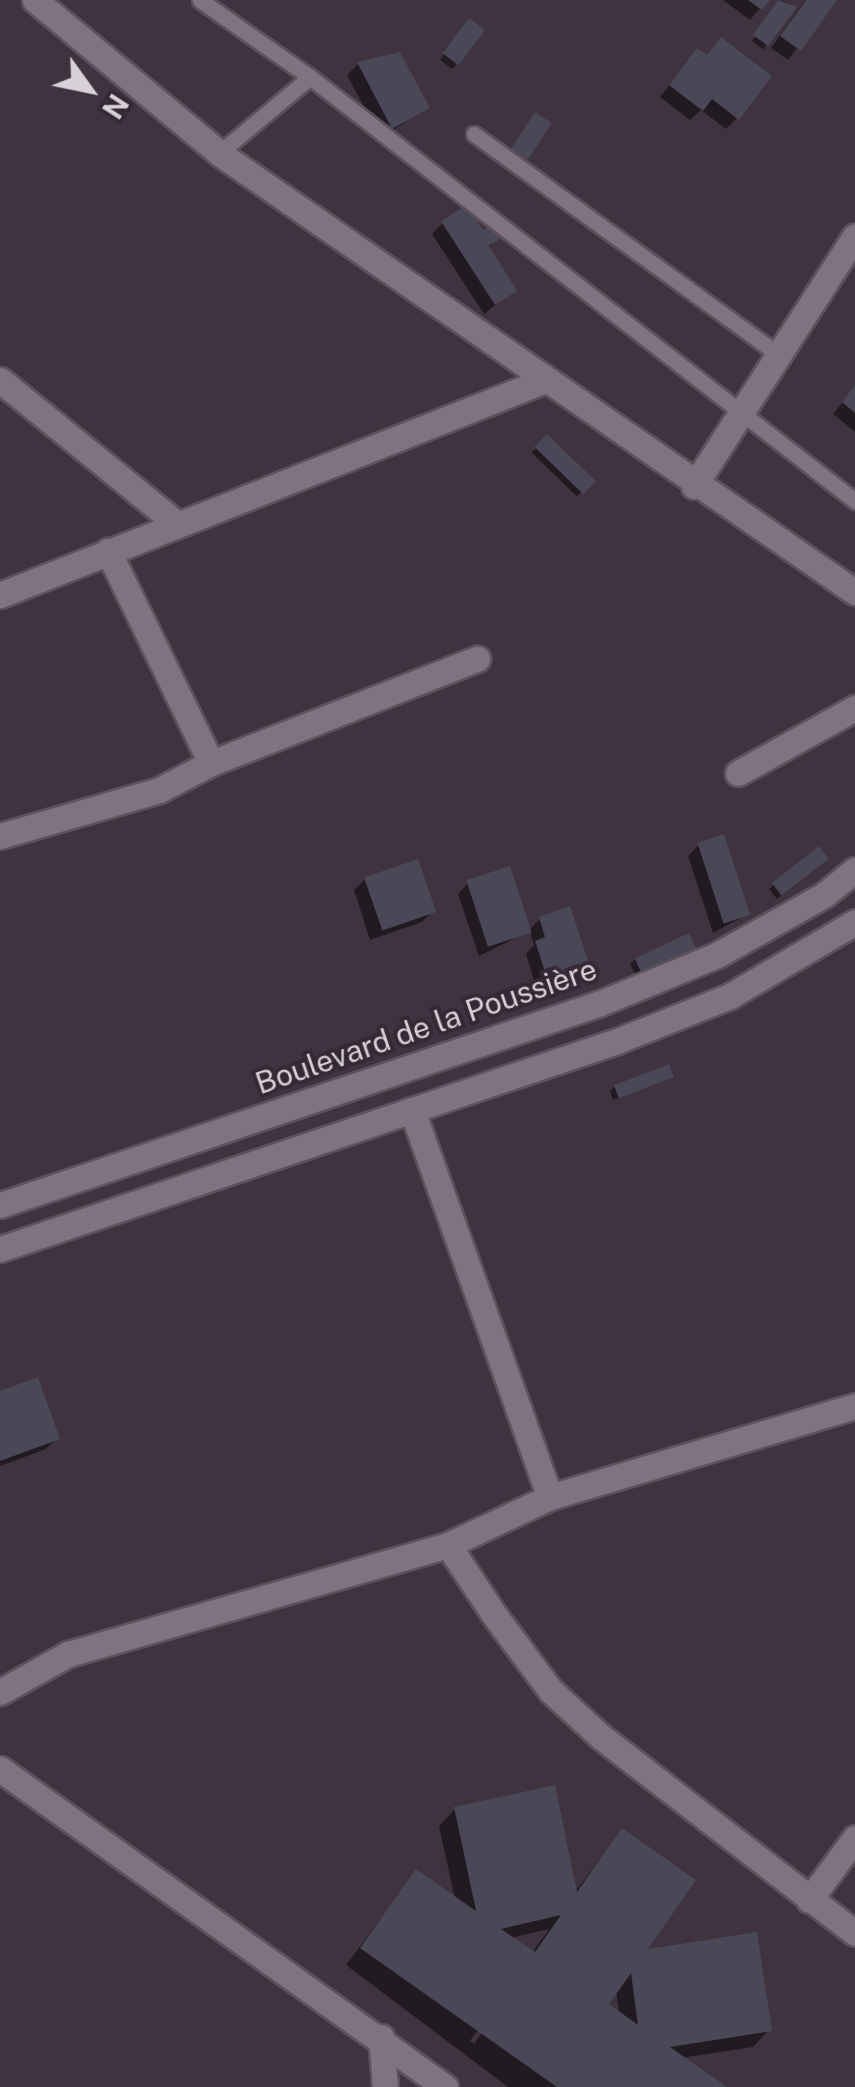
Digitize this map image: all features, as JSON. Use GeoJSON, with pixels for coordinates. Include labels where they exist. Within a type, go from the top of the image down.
{"type":"FeatureCollection","features":[{"type":"Feature","properties":{"kind":"street"},"geometry":{"type":"LineString","coordinates":[[35,0],[219,153],[694,486],[855,592]]}},
{"type":"Feature","properties":{"kind":"street"},"geometry":{"type":"LineString","coordinates":[[694,486],[855,236]]}},
{"type":"Feature","properties":{"kind":"street"},"geometry":{"type":"LineString","coordinates":[[0,380],[177,524]]}},
{"type":"Feature","properties":{"kind":"street"},"geometry":{"type":"LineString","coordinates":[[0,595],[543,381]]}},
{"type":"Feature","properties":{"kind":"street"},"geometry":{"type":"LineString","coordinates":[[108,551],[211,763]]}},
{"type":"Feature","properties":{"kind":"street"},"geometry":{"type":"LineString","coordinates":[[0,836],[160,790],[211,763],[476,659]]}},
{"type":"Feature","properties":{"kind":"street"},"geometry":{"type":"LineString","coordinates":[[738,773],[855,708]]}},
{"type":"Feature","properties":{"kind":"street","name":"Boulevard de la Poussière"},"geometry":{"type":"LineString","coordinates":[[1,1200],[598,1004],[717,955],[824,895],[855,870]]}},
{"type":"Feature","properties":{"kind":"street"},"geometry":{"type":"LineString","coordinates":[[0,1249],[412,1110],[730,996],[851,932]]}},
{"type":"Feature","properties":{"kind":"street"},"geometry":{"type":"LineString","coordinates":[[412,1110],[550,1498]]}},
{"type":"Feature","properties":{"kind":"street"},"geometry":{"type":"LineString","coordinates":[[0,1692],[68,1654],[448,1544],[550,1498],[855,1406]]}},
{"type":"Feature","properties":{"kind":"street"},"geometry":{"type":"LineString","coordinates":[[448,1544],[551,1691],[682,1804],[855,1933]]}},
{"type":"Feature","properties":{"kind":"street"},"geometry":{"type":"LineString","coordinates":[[0,1769],[381,2037],[445,2087]]}},
{"type":"Feature","properties":{"kind":"street"},"geometry":{"type":"LineString","coordinates":[[809,1900],[855,1838]]}},
{"type":"Feature","properties":{"kind":"street"},"geometry":{"type":"LineString","coordinates":[[381,2037],[385,2087]]}},
{"type":"Feature","properties":{"kind":"lane"},"geometry":{"type":"LineString","coordinates":[[200,0],[310,77],[855,500]]}},
{"type":"Feature","properties":{"kind":"lane"},"geometry":{"type":"LineString","coordinates":[[219,153],[310,77]]}},
{"type":"Feature","properties":{"kind":"lane"},"geometry":{"type":"LineString","coordinates":[[474,134],[779,354]]}},
{"type":"Feature","properties":{"kind":"building"},"geometry":{"type":"Polygon","coordinates":[[[748,0],[770,0],[762,10],[748,0]]]}},
{"type":"Feature","properties":{"kind":"building"},"geometry":{"type":"Polygon","coordinates":[[[778,0],[797,7],[768,46],[753,35],[778,0]]]}},
{"type":"Feature","properties":{"kind":"building"},"geometry":{"type":"Polygon","coordinates":[[[806,0],[837,0],[801,51],[780,36],[806,0]]]}},
{"type":"Feature","properties":{"kind":"building"},"geometry":{"type":"Polygon","coordinates":[[[469,18],[485,30],[458,65],[443,53],[469,18]]]}},
{"type":"Feature","properties":{"kind":"building"},"geometry":{"type":"Polygon","coordinates":[[[721,37],[772,76],[739,120],[712,99],[703,111],[669,85],[697,48],[707,55],[721,37]]]}},
{"type":"Feature","properties":{"kind":"building"},"geometry":{"type":"Polygon","coordinates":[[[400,52],[430,108],[392,129],[357,62],[400,52]]]}},
{"type":"Feature","properties":{"kind":"building"},"geometry":{"type":"Polygon","coordinates":[[[535,112],[552,123],[528,160],[511,149],[535,112]]]}},
{"type":"Feature","properties":{"kind":"building"},"geometry":{"type":"Polygon","coordinates":[[[467,205],[483,230],[494,223],[503,237],[489,246],[517,291],[495,305],[441,221],[467,205]]]}},
{"type":"Feature","properties":{"kind":"building"},"geometry":{"type":"Polygon","coordinates":[[[855,385],[855,413],[842,402],[855,385]]]}},
{"type":"Feature","properties":{"kind":"building"},"geometry":{"type":"Polygon","coordinates":[[[547,434],[596,481],[583,494],[534,447],[547,434]]]}},
{"type":"Feature","properties":{"kind":"building"},"geometry":{"type":"Polygon","coordinates":[[[724,834],[750,915],[724,923],[697,843],[724,834]]]}},
{"type":"Feature","properties":{"kind":"building"},"geometry":{"type":"Polygon","coordinates":[[[819,846],[829,859],[782,896],[772,883],[819,846]]]}},
{"type":"Feature","properties":{"kind":"building"},"geometry":{"type":"Polygon","coordinates":[[[418,859],[436,912],[382,931],[364,878],[418,859]]]}},
{"type":"Feature","properties":{"kind":"building"},"geometry":{"type":"Polygon","coordinates":[[[510,866],[532,933],[488,947],[466,880],[510,866]]]}},
{"type":"Feature","properties":{"kind":"building"},"geometry":{"type":"Polygon","coordinates":[[[570,906],[589,964],[547,978],[535,941],[545,937],[539,917],[570,906]]]}},
{"type":"Feature","properties":{"kind":"building"},"geometry":{"type":"Polygon","coordinates":[[[689,933],[696,948],[642,974],[635,958],[689,933]]]}},
{"type":"Feature","properties":{"kind":"building"},"geometry":{"type":"Polygon","coordinates":[[[669,1064],[674,1077],[619,1098],[614,1085],[669,1064]]]}},
{"type":"Feature","properties":{"kind":"building"},"geometry":{"type":"Polygon","coordinates":[[[38,1377],[60,1439],[0,1461],[0,1391],[38,1377]]]}},
{"type":"Feature","properties":{"kind":"building"},"geometry":{"type":"Polygon","coordinates":[[[555,1785],[577,1892],[622,1828],[696,1880],[648,1949],[757,1932],[772,2031],[670,2047],[727,2087],[557,2087],[360,1948],[416,1869],[476,1911],[454,1807],[555,1785]],[[561,1915],[501,1929],[535,1952],[561,1915]],[[631,1973],[609,2004],[638,2025],[631,1973]]]}}]}
